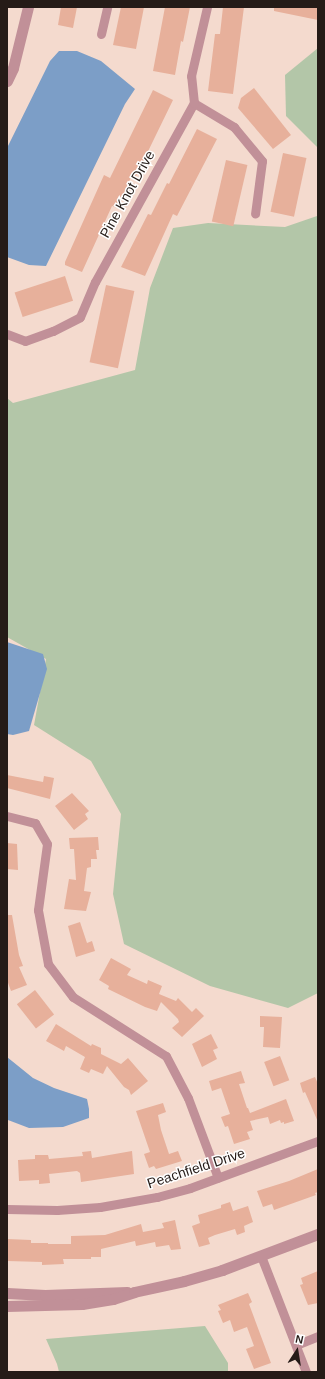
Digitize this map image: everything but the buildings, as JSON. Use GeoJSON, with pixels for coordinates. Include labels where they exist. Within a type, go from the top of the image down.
{"type":"FeatureCollection","features":[{"type":"Feature","properties":{"kind":"street"},"geometry":{"type":"LineString","coordinates":[[7,81],[13,68],[28,7]]}},
{"type":"Feature","properties":{"kind":"street"},"geometry":{"type":"LineString","coordinates":[[101,34],[107,7]]}},
{"type":"Feature","properties":{"kind":"street"},"geometry":{"type":"LineString","coordinates":[[207,7],[191,76],[194,103],[234,127],[262,161],[255,214]]}},
{"type":"Feature","properties":{"kind":"street","name":"Pine Knot Drive"},"geometry":{"type":"LineString","coordinates":[[7,334],[25,341],[53,331],[80,317],[94,282],[194,103]]}},
{"type":"Feature","properties":{"kind":"street"},"geometry":{"type":"LineString","coordinates":[[7,816],[35,823],[47,844],[38,910],[48,964],[73,997],[166,1056],[188,1098],[218,1178]]}},
{"type":"Feature","properties":{"kind":"street","name":"Peachfield Drive"},"geometry":{"type":"LineString","coordinates":[[7,1209],[57,1210],[100,1207],[157,1197],[218,1178],[318,1141]]}},
{"type":"Feature","properties":{"kind":"street"},"geometry":{"type":"LineString","coordinates":[[7,1306],[82,1304],[113,1299],[134,1292],[184,1281],[261,1256],[318,1234]]}},
{"type":"Feature","properties":{"kind":"street"},"geometry":{"type":"LineString","coordinates":[[261,1256],[306,1372]]}},
{"type":"Feature","properties":{"kind":"street"},"geometry":{"type":"LineString","coordinates":[[7,1293],[45,1295],[111,1291],[134,1292]]}},
{"type":"Feature","properties":{"kind":"street"},"geometry":{"type":"LineString","coordinates":[[296,1345],[318,1336]]}},
{"type":"Feature","properties":{"kind":"green space"},"geometry":{"type":"Polygon","coordinates":[[[318,48],[318,148],[286,116],[285,75],[318,48]]]}},
{"type":"Feature","properties":{"kind":"green space"},"geometry":{"type":"Polygon","coordinates":[[[318,206],[318,993],[288,1008],[210,986],[124,944],[113,894],[121,814],[91,761],[34,725],[46,659],[7,637],[7,398],[13,403],[135,370],[150,288],[173,228],[208,223],[285,227],[317,216],[318,206]]]}},
{"type":"Feature","properties":{"kind":"green space"},"geometry":{"type":"Polygon","coordinates":[[[205,1326],[228,1363],[228,1372],[59,1372],[46,1339],[205,1326]]]}},
{"type":"Feature","properties":{"kind":"water"},"geometry":{"type":"Polygon","coordinates":[[[59,51],[77,51],[101,61],[135,89],[125,104],[46,266],[29,265],[7,257],[7,148],[50,61],[59,51]]]}},
{"type":"Feature","properties":{"kind":"water"},"geometry":{"type":"Polygon","coordinates":[[[7,642],[43,654],[47,669],[29,731],[13,735],[7,734],[7,642]]]}},
{"type":"Feature","properties":{"kind":"water"},"geometry":{"type":"Polygon","coordinates":[[[7,1057],[33,1078],[54,1088],[87,1099],[89,1118],[63,1127],[29,1128],[8,1120],[7,1057]]]}}]}
